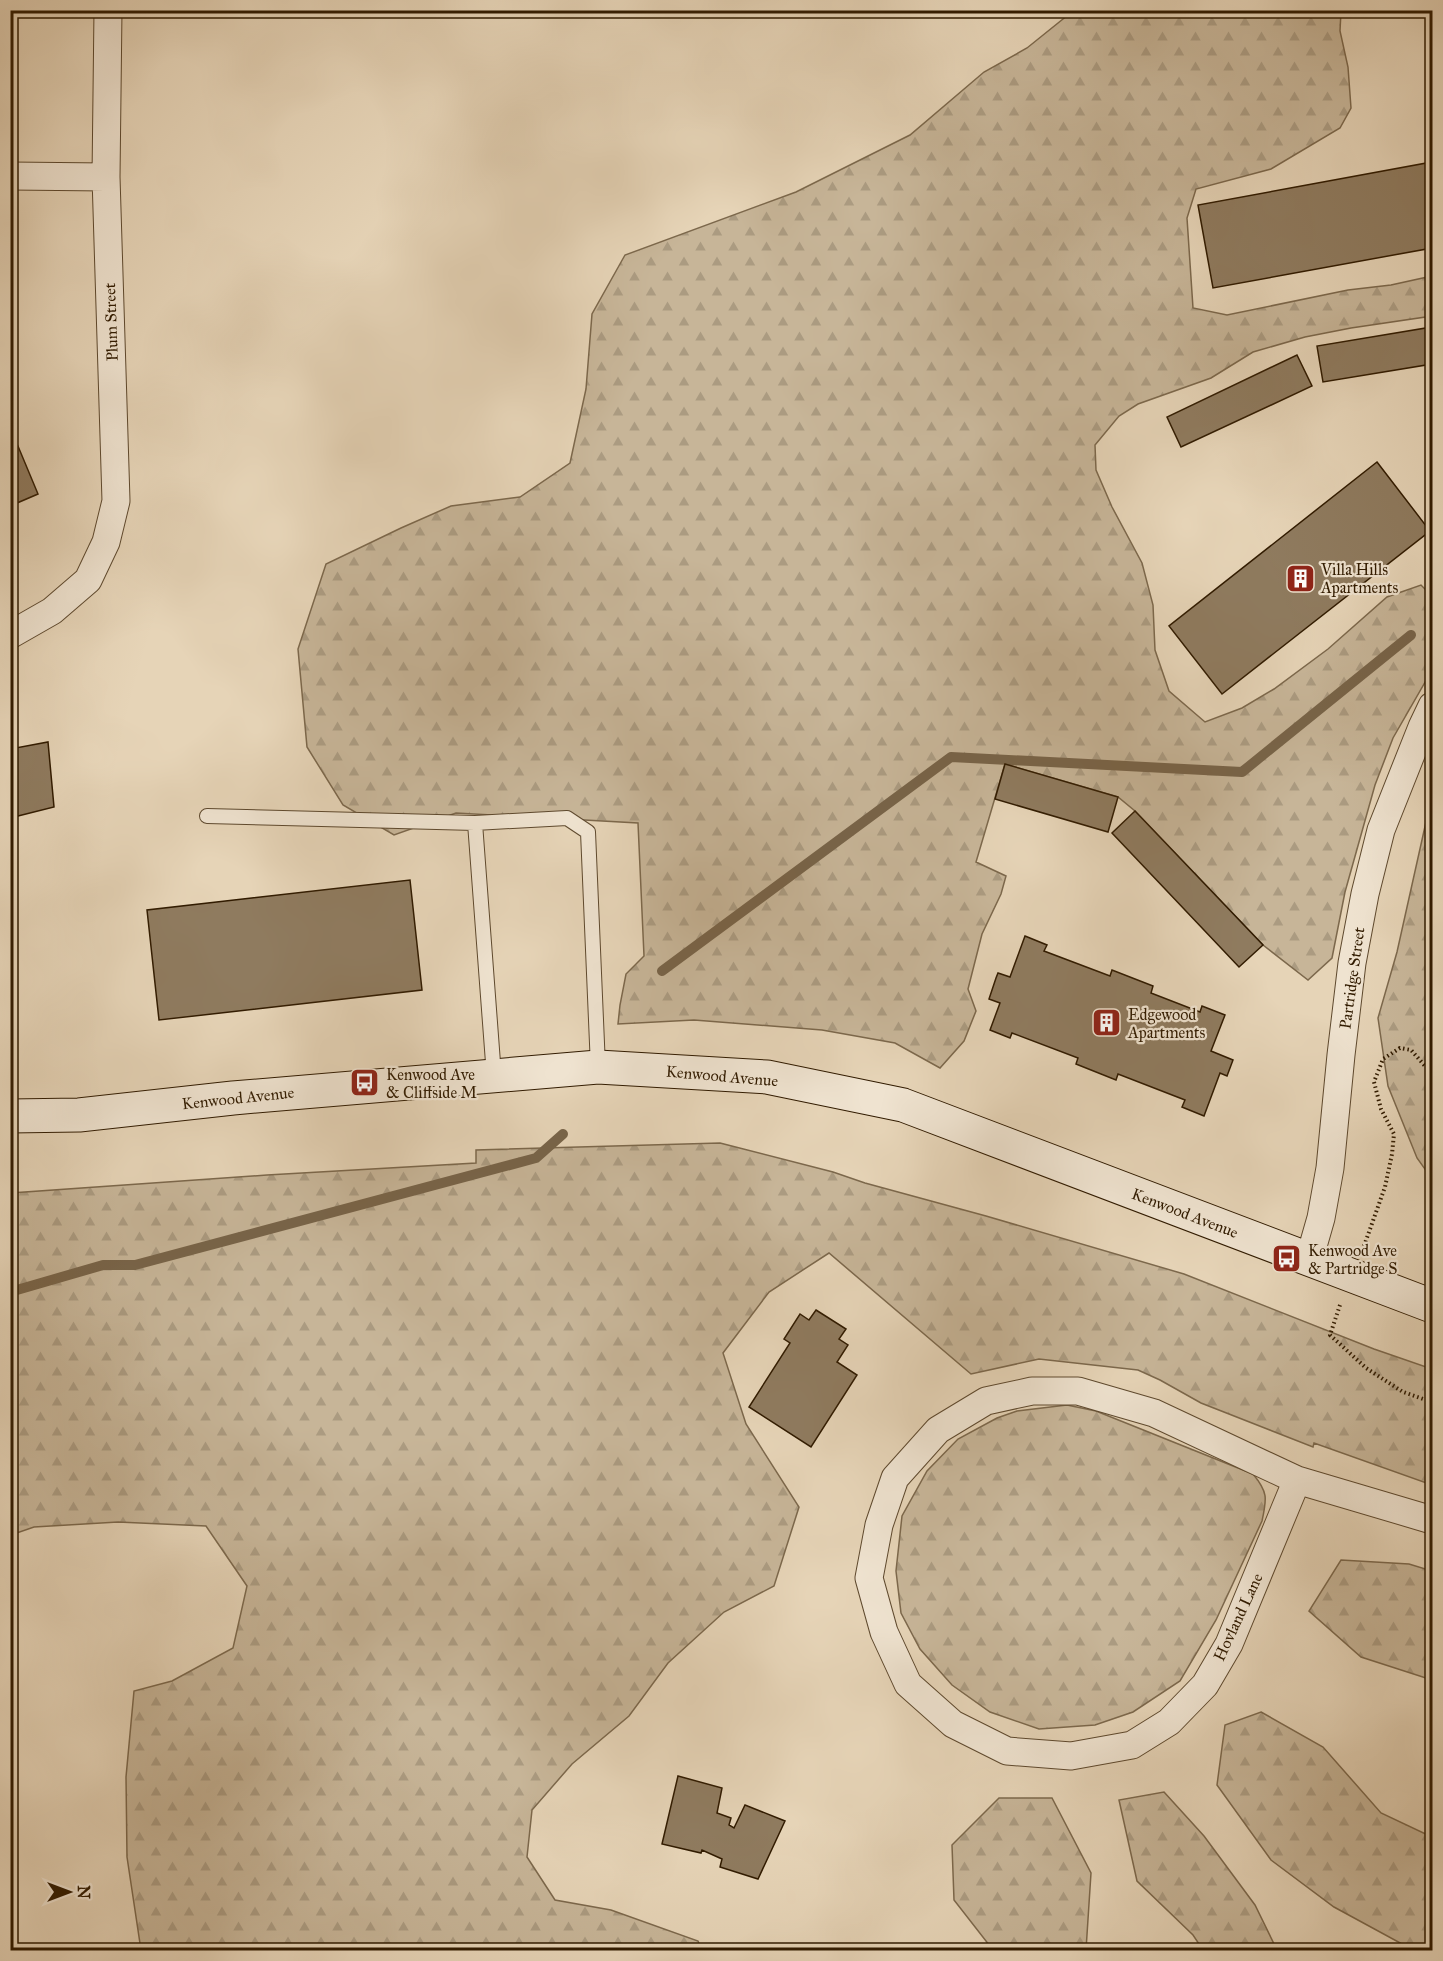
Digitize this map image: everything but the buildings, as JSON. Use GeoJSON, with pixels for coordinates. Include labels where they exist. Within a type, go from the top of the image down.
{"type":"FeatureCollection","features":[{"type":"Feature","properties":{"kind":"street","name":"Plum Street"},"geometry":{"type":"LineString","coordinates":[[10,635],[52,611],[88,580],[106,542],[116,501],[106,177],[108,10]]}},
{"type":"Feature","properties":{"kind":"street"},"geometry":{"type":"LineString","coordinates":[[10,176],[106,177]]}},
{"type":"Feature","properties":{"kind":"street","name":"Partridge Street"},"geometry":{"type":"LineString","coordinates":[[1309,1260],[1330,1168],[1352,963],[1365,894],[1381,830],[1432,706]]}},
{"type":"Feature","properties":{"kind":"street","name":"Kenwood Avenue"},"geometry":{"type":"LineString","coordinates":[[10,1116],[79,1115],[233,1098],[598,1067],[767,1077],[903,1105],[1432,1306]]}},
{"type":"Feature","properties":{"kind":"street","name":"Hovland Lane"},"geometry":{"type":"LineString","coordinates":[[1297,1480],[1229,1644],[1204,1685],[1169,1722],[1132,1745],[1071,1756],[1007,1751],[953,1724],[908,1684],[884,1632],[869,1578],[879,1525],[895,1478],[938,1430],[986,1401],[1032,1391],[1078,1390],[1154,1413],[1297,1480],[1432,1520]]}},
{"type":"Feature","properties":{"kind":"lane"},"geometry":{"type":"LineString","coordinates":[[207,816],[475,823],[567,818],[588,832],[598,1067]]}},
{"type":"Feature","properties":{"kind":"lane"},"geometry":{"type":"LineString","coordinates":[[475,823],[494,1076]]}},
{"type":"Feature","properties":{"kind":"path"},"geometry":{"type":"LineString","coordinates":[[1432,1074],[1411,1050],[1400,1048],[1383,1059],[1374,1082],[1381,1109],[1394,1134],[1392,1154],[1385,1187],[1367,1240],[1350,1275],[1330,1335],[1366,1368],[1403,1392],[1432,1402]]}},
{"type":"Feature","properties":{"kind":"green space"},"geometry":{"type":"Polygon","coordinates":[[[1073,11],[1341,11],[1340,31],[1348,67],[1351,108],[1340,128],[1271,169],[1196,189],[1187,218],[1193,308],[1227,315],[1348,290],[1391,285],[1432,276],[1432,316],[1305,337],[1253,352],[1211,378],[1138,404],[1119,416],[1095,445],[1096,470],[1112,507],[1142,563],[1153,605],[1155,650],[1169,691],[1205,722],[1242,708],[1274,689],[1328,649],[1387,597],[1421,585],[1432,596],[1432,670],[1393,738],[1375,785],[1345,892],[1332,958],[1308,980],[1263,945],[1135,811],[1118,797],[1005,764],[976,862],[1006,876],[1001,894],[982,934],[968,989],[976,1011],[964,1041],[940,1068],[895,1043],[822,1030],[694,1020],[618,1024],[626,974],[644,956],[638,823],[456,813],[394,835],[343,805],[307,747],[298,649],[326,564],[451,506],[520,497],[570,463],[586,389],[592,314],[625,255],[796,192],[910,135],[984,72],[1027,48],[1073,11]]]}},
{"type":"Feature","properties":{"kind":"green space"},"geometry":{"type":"Polygon","coordinates":[[[1432,795],[1432,1179],[1417,1158],[1388,1086],[1378,1018],[1397,952],[1432,795]]]}},
{"type":"Feature","properties":{"kind":"green space"},"geometry":{"type":"Polygon","coordinates":[[[720,1143],[833,1172],[1184,1274],[1374,1349],[1432,1369],[1432,1485],[1314,1443],[1313,1447],[1201,1403],[1138,1370],[1039,1359],[971,1374],[829,1253],[769,1292],[723,1353],[746,1424],[799,1507],[774,1586],[724,1612],[668,1663],[629,1716],[572,1764],[532,1810],[527,1857],[555,1900],[611,1910],[698,1941],[702,1950],[141,1950],[127,1857],[126,1777],[134,1691],[172,1681],[233,1648],[247,1586],[206,1526],[118,1522],[34,1527],[11,1535],[11,1193],[476,1163],[476,1150],[720,1143]]]}},
{"type":"Feature","properties":{"kind":"green space"},"geometry":{"type":"Polygon","coordinates":[[[1067,1405],[1096,1411],[1253,1474],[1264,1491],[1265,1506],[1262,1521],[1216,1620],[1180,1681],[1133,1712],[1095,1725],[1039,1729],[990,1712],[952,1685],[920,1649],[901,1613],[896,1571],[902,1516],[927,1471],[958,1439],[997,1418],[1017,1411],[1067,1405]]]}},
{"type":"Feature","properties":{"kind":"green space"},"geometry":{"type":"Polygon","coordinates":[[[1341,1560],[1409,1564],[1432,1571],[1432,1680],[1361,1657],[1309,1611],[1341,1560]]]}},
{"type":"Feature","properties":{"kind":"green space"},"geometry":{"type":"Polygon","coordinates":[[[1261,1712],[1323,1747],[1381,1813],[1432,1837],[1432,1950],[1413,1950],[1334,1907],[1271,1860],[1217,1785],[1225,1725],[1261,1712]]]}},
{"type":"Feature","properties":{"kind":"green space"},"geometry":{"type":"Polygon","coordinates":[[[1164,1792],[1204,1836],[1255,1905],[1277,1950],[1203,1950],[1193,1935],[1137,1881],[1119,1800],[1164,1792]]]}},
{"type":"Feature","properties":{"kind":"green space"},"geometry":{"type":"Polygon","coordinates":[[[999,1798],[1052,1798],[1091,1873],[1086,1950],[993,1950],[954,1900],[952,1845],[999,1798]]]}},
{"type":"Feature","properties":{"kind":"waterway"},"geometry":{"type":"LineString","coordinates":[[662,971],[951,757],[1242,772],[1411,635]]}},
{"type":"Feature","properties":{"kind":"waterway"},"geometry":{"type":"LineString","coordinates":[[10,1292],[103,1265],[135,1265],[536,1158],[563,1134]]}},
{"type":"Feature","properties":{"kind":"place","name":"Villa Hills Apartments"},"geometry":{"type":"Point","coordinates":[1300,578]}},
{"type":"Feature","properties":{"kind":"place","name":"Edgewood Apartments"},"geometry":{"type":"Point","coordinates":[1107,1023]}},
{"type":"Feature","properties":{"kind":"place","name":"Kenwood Ave & Cliffside M"},"geometry":{"type":"Point","coordinates":[365,1083]}},
{"type":"Feature","properties":{"kind":"place","name":"Kenwood Ave & Partridge S"},"geometry":{"type":"Point","coordinates":[1287,1259]}}]}
